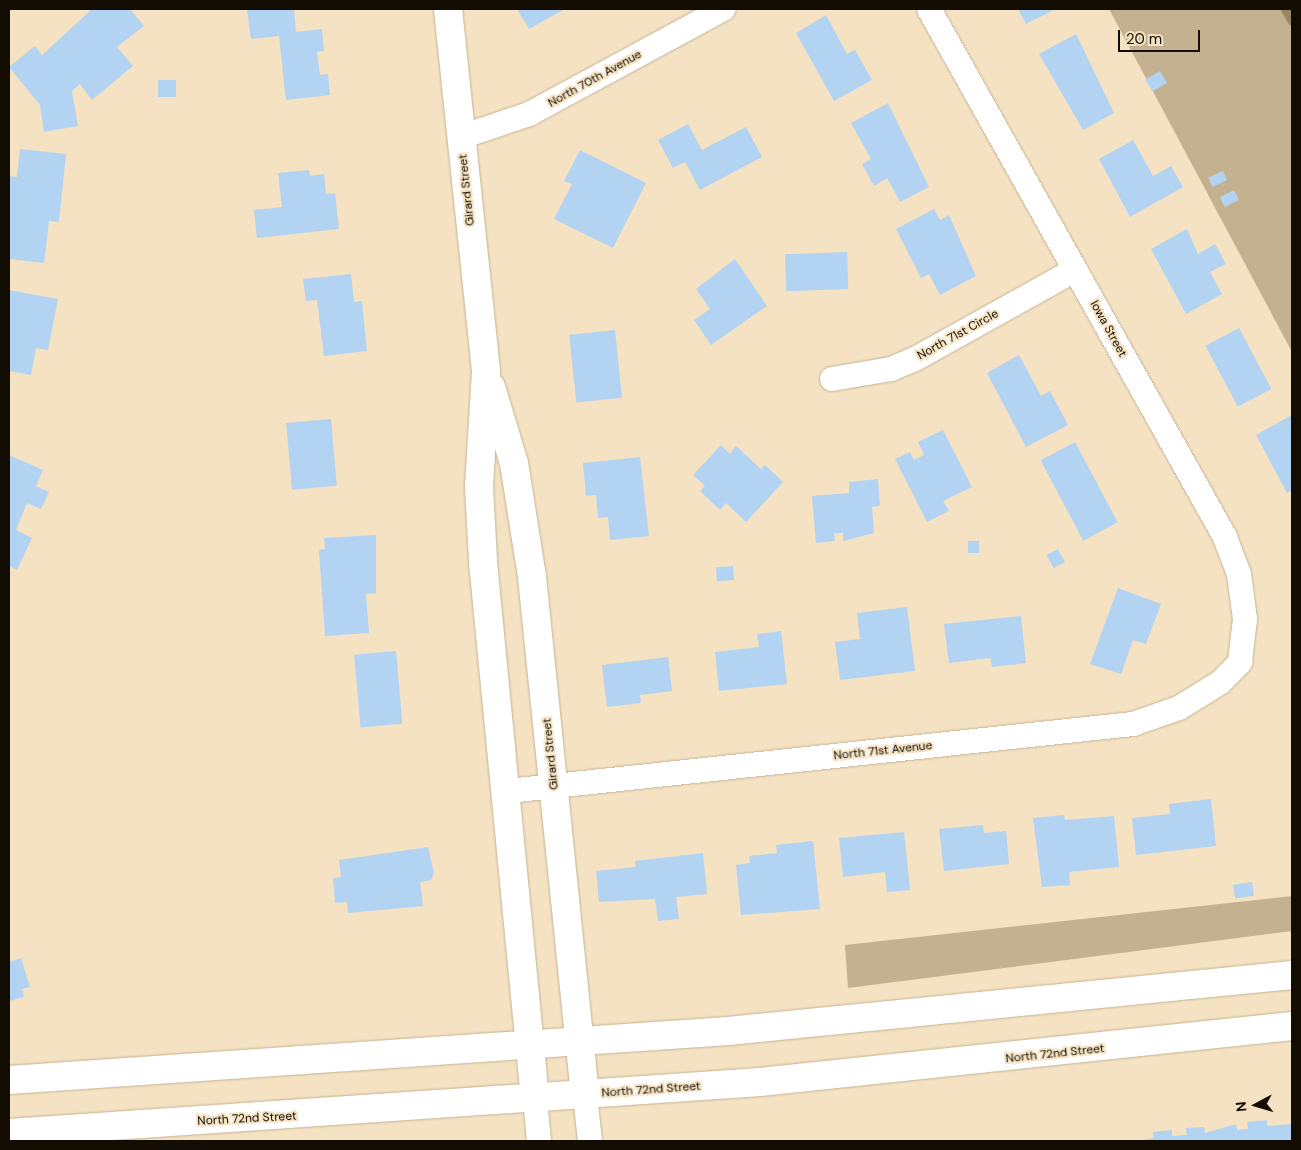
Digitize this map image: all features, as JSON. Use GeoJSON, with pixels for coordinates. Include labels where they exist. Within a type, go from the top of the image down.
{"type":"FeatureCollection","features":[{"type":"Feature","properties":{"kind":"main road","name":"Girard Street"},"geometry":{"type":"LineString","coordinates":[[448,9],[486,372],[479,496],[508,791],[535,1099]]}},
{"type":"Feature","properties":{"kind":"main road","name":"Girard Street"},"geometry":{"type":"LineString","coordinates":[[486,372],[514,463],[524,522],[555,786],[582,1043],[585,1095]]}},
{"type":"Feature","properties":{"kind":"main road"},"geometry":{"type":"LineString","coordinates":[[9,1080],[582,1043],[937,1013],[1292,975]]}},
{"type":"Feature","properties":{"kind":"main road","name":"North 72nd Street"},"geometry":{"type":"LineString","coordinates":[[9,1133],[535,1099],[945,1065],[1292,1026]]}},
{"type":"Feature","properties":{"kind":"street","name":"North 70th Avenue"},"geometry":{"type":"LineString","coordinates":[[461,137],[530,114],[723,9]]}},
{"type":"Feature","properties":{"kind":"street","name":"Iowa Street"},"geometry":{"type":"LineString","coordinates":[[929,9],[1234,556],[1245,619],[1240,662]]}},
{"type":"Feature","properties":{"kind":"street","name":"North 71st Circle"},"geometry":{"type":"LineString","coordinates":[[832,379],[915,359],[1076,270]]}},
{"type":"Feature","properties":{"kind":"street","name":"North 71st Avenue"},"geometry":{"type":"LineString","coordinates":[[508,791],[1133,724],[1179,708],[1222,682],[1240,662]]}},
{"type":"Feature","properties":{"kind":"street","name":"Girard Street"},"geometry":{"type":"LineString","coordinates":[[585,1095],[590,1141]]}},
{"type":"Feature","properties":{"kind":"street","name":"Girard Street"},"geometry":{"type":"LineString","coordinates":[[535,1099],[539,1141]]}},
{"type":"Feature","properties":{"kind":"shaded area"},"geometry":{"type":"Polygon","coordinates":[[[1109,9],[1292,9],[1292,352],[1109,9]]]}},
{"type":"Feature","properties":{"kind":"shaded area"},"geometry":{"type":"Polygon","coordinates":[[[1292,896],[1292,931],[848,988],[845,945],[1292,896]]]}},
{"type":"Feature","properties":{"kind":"building"},"geometry":{"type":"Polygon","coordinates":[[[92,9],[130,9],[144,26],[117,47],[133,66],[92,100],[80,84],[72,91],[78,126],[44,132],[40,105],[9,67],[35,46],[42,55],[92,9]]]}},
{"type":"Feature","properties":{"kind":"building"},"geometry":{"type":"Polygon","coordinates":[[[247,9],[294,9],[296,32],[322,29],[324,51],[317,52],[320,75],[328,74],[330,95],[286,100],[279,36],[251,39],[247,9]]]}},
{"type":"Feature","properties":{"kind":"building"},"geometry":{"type":"Polygon","coordinates":[[[517,9],[565,9],[529,29],[517,9]]]}},
{"type":"Feature","properties":{"kind":"building"},"geometry":{"type":"Polygon","coordinates":[[[1018,9],[1056,9],[1026,24],[1018,9]]]}},
{"type":"Feature","properties":{"kind":"building"},"geometry":{"type":"Polygon","coordinates":[[[826,15],[847,54],[855,50],[872,80],[834,101],[796,33],[826,15]]]}},
{"type":"Feature","properties":{"kind":"building"},"geometry":{"type":"Polygon","coordinates":[[[1076,34],[1114,113],[1083,130],[1039,54],[1076,34]]]}},
{"type":"Feature","properties":{"kind":"building"},"geometry":{"type":"Polygon","coordinates":[[[1160,71],[1167,83],[1152,92],[1145,80],[1160,71]]]}},
{"type":"Feature","properties":{"kind":"building"},"geometry":{"type":"Polygon","coordinates":[[[158,80],[176,80],[176,97],[158,97],[158,80]]]}},
{"type":"Feature","properties":{"kind":"building"},"geometry":{"type":"Polygon","coordinates":[[[888,103],[929,187],[900,202],[887,178],[874,186],[862,164],[871,159],[851,123],[888,103]]]}},
{"type":"Feature","properties":{"kind":"building"},"geometry":{"type":"Polygon","coordinates":[[[688,124],[702,150],[746,127],[762,157],[700,190],[685,162],[673,168],[658,140],[688,124]]]}},
{"type":"Feature","properties":{"kind":"building"},"geometry":{"type":"Polygon","coordinates":[[[1133,140],[1153,176],[1171,166],[1183,187],[1130,217],[1099,159],[1133,140]]]}},
{"type":"Feature","properties":{"kind":"building"},"geometry":{"type":"Polygon","coordinates":[[[20,149],[66,154],[59,222],[49,221],[44,263],[9,259],[10,176],[17,177],[20,149]]]}},
{"type":"Feature","properties":{"kind":"building"},"geometry":{"type":"Polygon","coordinates":[[[580,150],[646,183],[613,248],[554,219],[572,184],[564,181],[580,150]]]}},
{"type":"Feature","properties":{"kind":"building"},"geometry":{"type":"Polygon","coordinates":[[[309,170],[310,176],[324,174],[326,194],[335,193],[339,229],[257,238],[254,210],[282,207],[278,173],[309,170]]]}},
{"type":"Feature","properties":{"kind":"building"},"geometry":{"type":"Polygon","coordinates":[[[1223,171],[1227,180],[1212,187],[1208,178],[1223,171]]]}},
{"type":"Feature","properties":{"kind":"building"},"geometry":{"type":"Polygon","coordinates":[[[1234,190],[1239,200],[1225,207],[1220,197],[1234,190]]]}},
{"type":"Feature","properties":{"kind":"building"},"geometry":{"type":"Polygon","coordinates":[[[934,209],[940,220],[949,215],[976,276],[940,295],[929,274],[921,278],[896,229],[934,209]]]}},
{"type":"Feature","properties":{"kind":"building"},"geometry":{"type":"Polygon","coordinates":[[[1187,229],[1198,254],[1215,244],[1226,264],[1210,272],[1222,294],[1186,314],[1151,249],[1187,229]]]}},
{"type":"Feature","properties":{"kind":"building"},"geometry":{"type":"Polygon","coordinates":[[[847,252],[848,289],[786,291],[785,254],[847,252]]]}},
{"type":"Feature","properties":{"kind":"building"},"geometry":{"type":"Polygon","coordinates":[[[735,259],[767,306],[711,345],[694,320],[710,309],[696,289],[735,259]]]}},
{"type":"Feature","properties":{"kind":"building"},"geometry":{"type":"Polygon","coordinates":[[[351,274],[354,302],[362,301],[367,351],[324,356],[317,300],[306,301],[303,279],[351,274]]]}},
{"type":"Feature","properties":{"kind":"building"},"geometry":{"type":"Polygon","coordinates":[[[9,290],[58,299],[48,350],[36,348],[31,375],[9,371],[9,290]]]}},
{"type":"Feature","properties":{"kind":"building"},"geometry":{"type":"Polygon","coordinates":[[[1239,328],[1271,389],[1238,407],[1205,346],[1239,328]]]}},
{"type":"Feature","properties":{"kind":"building"},"geometry":{"type":"Polygon","coordinates":[[[615,330],[622,398],[576,402],[569,335],[615,330]]]}},
{"type":"Feature","properties":{"kind":"building"},"geometry":{"type":"Polygon","coordinates":[[[1019,355],[1041,396],[1050,391],[1068,425],[1026,447],[987,373],[1019,355]]]}},
{"type":"Feature","properties":{"kind":"building"},"geometry":{"type":"Polygon","coordinates":[[[1292,415],[1292,490],[1287,493],[1256,435],[1292,415]]]}},
{"type":"Feature","properties":{"kind":"building"},"geometry":{"type":"Polygon","coordinates":[[[331,419],[337,486],[292,490],[286,423],[331,419]]]}},
{"type":"Feature","properties":{"kind":"building"},"geometry":{"type":"Polygon","coordinates":[[[943,430],[972,487],[943,501],[949,511],[927,522],[895,459],[910,452],[914,460],[924,455],[918,442],[943,430]]]}},
{"type":"Feature","properties":{"kind":"building"},"geometry":{"type":"Polygon","coordinates":[[[1075,442],[1118,522],[1083,541],[1041,460],[1075,442]]]}},
{"type":"Feature","properties":{"kind":"building"},"geometry":{"type":"Polygon","coordinates":[[[721,445],[730,454],[736,446],[761,469],[765,465],[783,482],[746,522],[726,503],[720,510],[700,491],[705,486],[693,475],[721,445]]]}},
{"type":"Feature","properties":{"kind":"building"},"geometry":{"type":"Polygon","coordinates":[[[9,455],[43,470],[36,486],[49,492],[41,509],[27,503],[16,530],[32,538],[17,570],[9,566],[9,455]]]}},
{"type":"Feature","properties":{"kind":"building"},"geometry":{"type":"Polygon","coordinates":[[[640,457],[649,536],[610,540],[608,517],[598,518],[596,495],[586,496],[583,463],[640,457]]]}},
{"type":"Feature","properties":{"kind":"building"},"geometry":{"type":"Polygon","coordinates":[[[878,479],[880,506],[872,507],[874,533],[843,541],[843,533],[834,533],[835,541],[816,543],[812,496],[849,493],[849,482],[878,479]]]}},
{"type":"Feature","properties":{"kind":"building"},"geometry":{"type":"Polygon","coordinates":[[[376,535],[376,593],[366,594],[369,633],[325,636],[319,550],[325,549],[324,538],[376,535]]]}},
{"type":"Feature","properties":{"kind":"building"},"geometry":{"type":"Polygon","coordinates":[[[968,541],[979,541],[979,553],[968,553],[968,541]]]}},
{"type":"Feature","properties":{"kind":"building"},"geometry":{"type":"Polygon","coordinates":[[[1058,549],[1065,562],[1054,568],[1047,555],[1058,549]]]}},
{"type":"Feature","properties":{"kind":"building"},"geometry":{"type":"Polygon","coordinates":[[[733,566],[734,580],[717,581],[716,567],[733,566]]]}},
{"type":"Feature","properties":{"kind":"building"},"geometry":{"type":"Polygon","coordinates":[[[1118,588],[1161,604],[1146,644],[1133,640],[1121,674],[1090,664],[1118,588]]]}},
{"type":"Feature","properties":{"kind":"building"},"geometry":{"type":"Polygon","coordinates":[[[907,607],[915,671],[840,680],[835,642],[860,639],[857,613],[907,607]]]}},
{"type":"Feature","properties":{"kind":"building"},"geometry":{"type":"Polygon","coordinates":[[[1021,616],[1026,663],[992,667],[990,658],[949,663],[944,624],[1021,616]]]}},
{"type":"Feature","properties":{"kind":"building"},"geometry":{"type":"Polygon","coordinates":[[[781,631],[787,684],[719,691],[715,652],[759,647],[757,634],[781,631]]]}},
{"type":"Feature","properties":{"kind":"building"},"geometry":{"type":"Polygon","coordinates":[[[396,651],[402,724],[361,727],[354,655],[396,651]]]}},
{"type":"Feature","properties":{"kind":"building"},"geometry":{"type":"Polygon","coordinates":[[[668,657],[672,691],[640,695],[641,703],[607,707],[602,665],[668,657]]]}},
{"type":"Feature","properties":{"kind":"building"},"geometry":{"type":"Polygon","coordinates":[[[1211,799],[1216,846],[1136,855],[1132,818],[1170,814],[1169,804],[1211,799]]]}},
{"type":"Feature","properties":{"kind":"building"},"geometry":{"type":"Polygon","coordinates":[[[1064,815],[1065,820],[1114,816],[1119,867],[1069,872],[1070,885],[1042,887],[1033,818],[1064,815]]]}},
{"type":"Feature","properties":{"kind":"building"},"geometry":{"type":"Polygon","coordinates":[[[983,825],[984,833],[1006,831],[1009,864],[944,871],[939,829],[983,825]]]}},
{"type":"Feature","properties":{"kind":"building"},"geometry":{"type":"Polygon","coordinates":[[[904,832],[910,890],[887,892],[885,872],[843,877],[839,838],[904,832]]]}},
{"type":"Feature","properties":{"kind":"building"},"geometry":{"type":"Polygon","coordinates":[[[813,841],[820,909],[741,915],[736,865],[750,863],[749,856],[777,853],[776,845],[813,841]]]}},
{"type":"Feature","properties":{"kind":"building"},"geometry":{"type":"Polygon","coordinates":[[[428,847],[434,873],[431,880],[420,882],[423,906],[348,913],[347,902],[335,903],[333,878],[341,877],[339,860],[428,847]]]}},
{"type":"Feature","properties":{"kind":"building"},"geometry":{"type":"Polygon","coordinates":[[[703,853],[707,894],[676,897],[679,919],[658,921],[655,899],[599,902],[596,871],[636,867],[635,861],[703,853]]]}},
{"type":"Feature","properties":{"kind":"building"},"geometry":{"type":"Polygon","coordinates":[[[1252,882],[1254,896],[1235,899],[1233,885],[1252,882]]]}},
{"type":"Feature","properties":{"kind":"building"},"geometry":{"type":"Polygon","coordinates":[[[21,958],[30,987],[22,989],[24,997],[9,1001],[9,962],[21,958]]]}},
{"type":"Feature","properties":{"kind":"building"},"geometry":{"type":"Polygon","coordinates":[[[1267,1120],[1267,1126],[1292,1124],[1292,1141],[1135,1141],[1154,1138],[1153,1132],[1172,1130],[1172,1136],[1187,1135],[1186,1128],[1204,1127],[1205,1133],[1236,1124],[1237,1130],[1248,1129],[1247,1122],[1267,1120]]]}},
{"type":"Feature","properties":{"kind":"waterway"},"geometry":{"type":"LineString","coordinates":[[1285,9],[1292,21]]}}]}
